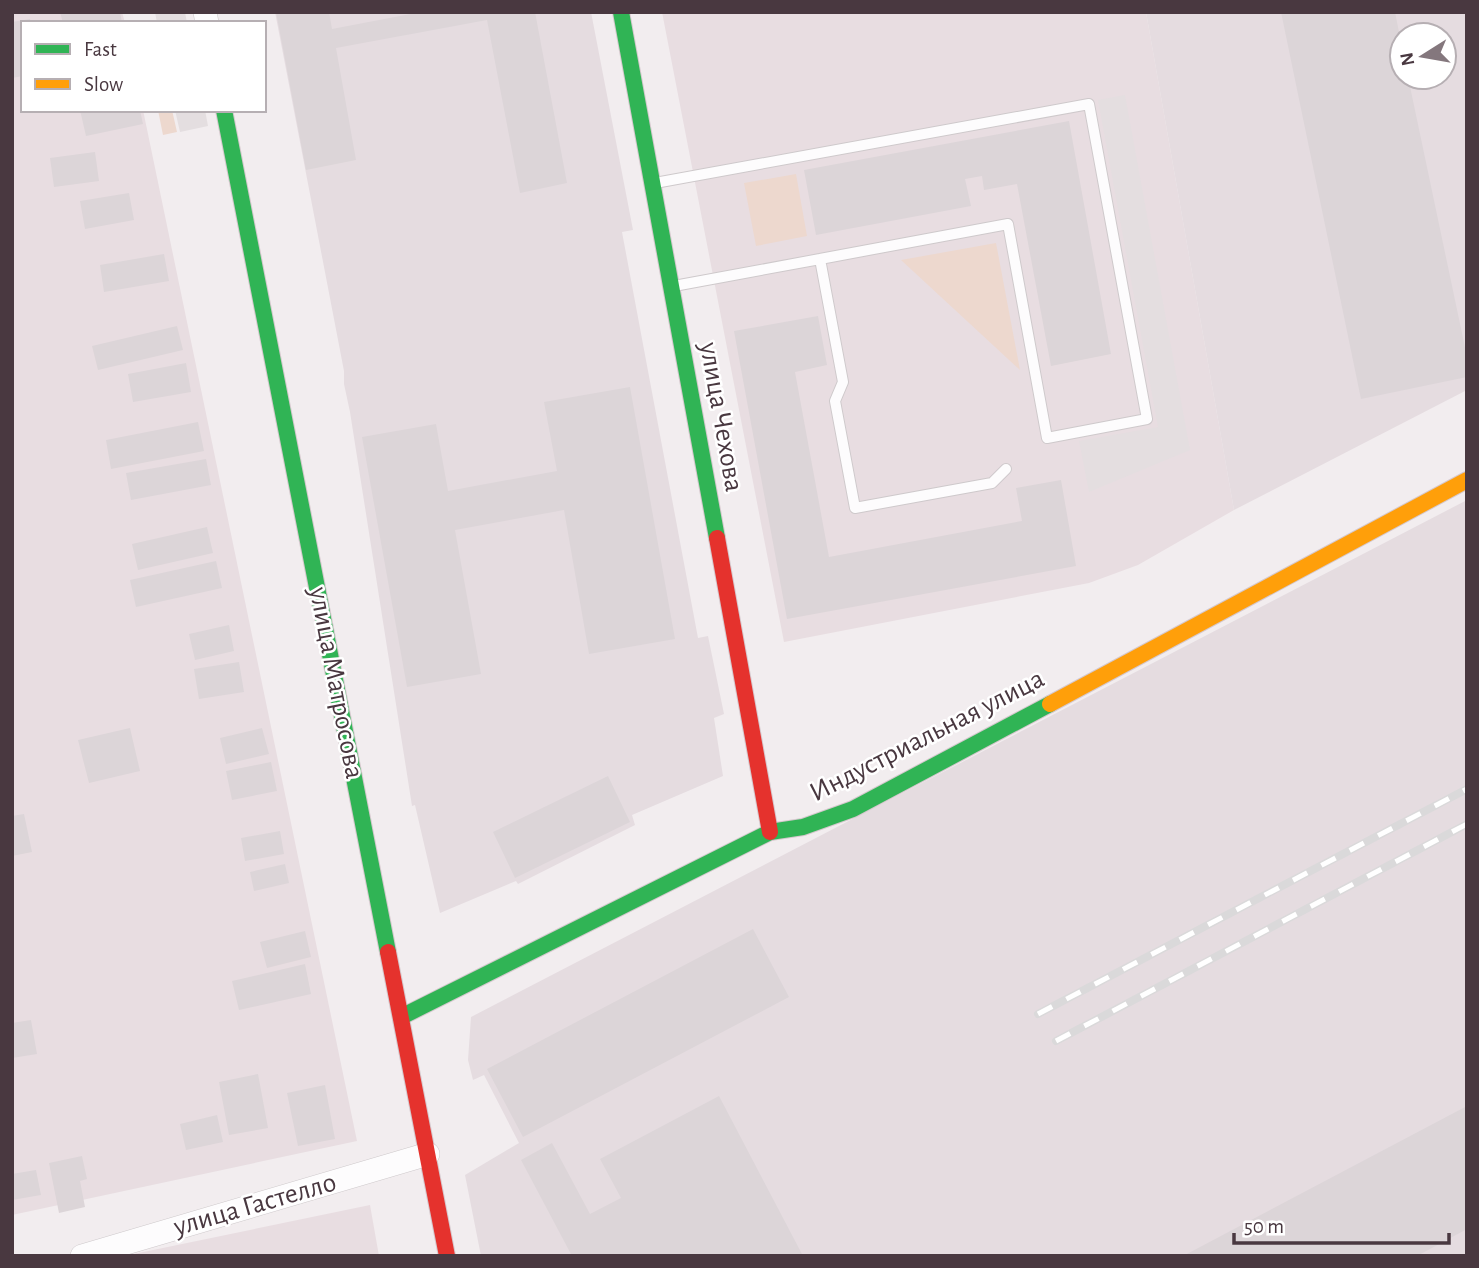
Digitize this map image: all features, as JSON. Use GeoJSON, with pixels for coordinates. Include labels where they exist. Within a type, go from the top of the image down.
{"type":"FeatureCollection","features":[{"type":"Feature","properties":{"kind":"street","name":"улица Чехова"},"geometry":{"type":"LineString","coordinates":[[621,12],[770,832]]}},
{"type":"Feature","properties":{"kind":"street","name":"улица Матросова"},"geometry":{"type":"LineString","coordinates":[[224,112],[447,1256]]}},
{"type":"Feature","properties":{"kind":"street","name":"Индустриальная улица"},"geometry":{"type":"LineString","coordinates":[[401,1017],[770,832],[803,827],[853,809],[1467,480]]}},
{"type":"Feature","properties":{"kind":"street","name":"улица Гастелло"},"geometry":{"type":"LineString","coordinates":[[82,1256],[428,1154]]}},
{"type":"Feature","properties":{"kind":"lane"},"geometry":{"type":"LineString","coordinates":[[652,184],[1089,104],[1147,419],[1047,438],[1008,224],[671,286]]}},
{"type":"Feature","properties":{"kind":"lane"},"geometry":{"type":"LineString","coordinates":[[820,259],[843,382],[835,401],[855,508],[992,483],[1006,469]]}},
{"type":"Feature","properties":{"kind":"shaded area"},"geometry":{"type":"Polygon","coordinates":[[[12,12],[122,12],[124,21],[21,21],[21,112],[143,112],[357,1141],[12,1215],[12,12]]]}},
{"type":"Feature","properties":{"kind":"shaded area"},"geometry":{"type":"Polygon","coordinates":[[[155,12],[185,12],[187,21],[157,21],[155,12]]]}},
{"type":"Feature","properties":{"kind":"shaded area"},"geometry":{"type":"Polygon","coordinates":[[[275,12],[591,12],[633,230],[622,232],[698,638],[708,636],[724,714],[714,718],[723,776],[632,815],[635,825],[518,884],[516,881],[440,913],[415,805],[412,806],[344,371],[275,12]]]}},
{"type":"Feature","properties":{"kind":"shaded area"},"geometry":{"type":"Polygon","coordinates":[[[662,12],[1146,12],[1234,510],[1138,565],[1089,583],[784,642],[662,12]]]}},
{"type":"Feature","properties":{"kind":"shaded area"},"geometry":{"type":"Polygon","coordinates":[[[1146,12],[1467,12],[1467,390],[1234,510],[1146,12]]]}},
{"type":"Feature","properties":{"kind":"shaded area"},"geometry":{"type":"Polygon","coordinates":[[[1125,95],[1190,450],[1089,492],[1079,441],[1158,427],[1098,100],[1125,95]]]}},
{"type":"Feature","properties":{"kind":"shaded area"},"geometry":{"type":"Polygon","coordinates":[[[158,112],[172,112],[177,132],[163,135],[158,112]]]}},
{"type":"Feature","properties":{"kind":"shaded area"},"geometry":{"type":"Polygon","coordinates":[[[175,112],[205,112],[208,126],[180,132],[175,112]]]}},
{"type":"Feature","properties":{"kind":"shaded area"},"geometry":{"type":"Polygon","coordinates":[[[796,174],[807,236],[756,246],[744,183],[796,174]]]}},
{"type":"Feature","properties":{"kind":"shaded area"},"geometry":{"type":"Polygon","coordinates":[[[996,243],[1020,370],[901,260],[996,243]]]}},
{"type":"Feature","properties":{"kind":"shaded area"},"geometry":{"type":"Polygon","coordinates":[[[1467,500],[1467,1256],[481,1256],[465,1175],[519,1143],[484,1075],[473,1080],[468,1060],[471,1017],[1467,500]]]}},
{"type":"Feature","properties":{"kind":"shaded area"},"geometry":{"type":"Polygon","coordinates":[[[370,1205],[379,1256],[124,1256],[370,1205]]]}},
{"type":"Feature","properties":{"kind":"building"},"geometry":{"type":"Polygon","coordinates":[[[60,12],[120,12],[122,21],[62,21],[60,12]]]}},
{"type":"Feature","properties":{"kind":"building"},"geometry":{"type":"Polygon","coordinates":[[[276,12],[329,12],[332,29],[421,12],[535,12],[567,183],[520,193],[487,20],[336,48],[356,160],[306,170],[276,12]]]}},
{"type":"Feature","properties":{"kind":"building"},"geometry":{"type":"Polygon","coordinates":[[[1281,12],[1395,12],[1397,21],[1388,21],[1388,91],[1411,91],[1467,357],[1467,377],[1361,399],[1281,12]]]}},
{"type":"Feature","properties":{"kind":"building"},"geometry":{"type":"Polygon","coordinates":[[[30,19],[30,21],[21,21],[21,76],[12,78],[12,22],[30,19]]]}},
{"type":"Feature","properties":{"kind":"building"},"geometry":{"type":"Polygon","coordinates":[[[80,112],[140,112],[143,124],[86,136],[80,112]]]}},
{"type":"Feature","properties":{"kind":"building"},"geometry":{"type":"Polygon","coordinates":[[[1069,121],[1111,354],[1051,366],[1017,184],[984,190],[982,176],[965,179],[971,206],[816,235],[804,170],[1069,121]]]}},
{"type":"Feature","properties":{"kind":"building"},"geometry":{"type":"Polygon","coordinates":[[[95,152],[99,181],[54,187],[50,158],[95,152]]]}},
{"type":"Feature","properties":{"kind":"building"},"geometry":{"type":"Polygon","coordinates":[[[129,193],[134,220],[85,229],[80,201],[129,193]]]}},
{"type":"Feature","properties":{"kind":"building"},"geometry":{"type":"Polygon","coordinates":[[[164,254],[169,281],[104,292],[100,265],[164,254]]]}},
{"type":"Feature","properties":{"kind":"building"},"geometry":{"type":"Polygon","coordinates":[[[818,316],[827,365],[795,372],[829,557],[1022,521],[1016,488],[1061,480],[1076,566],[787,619],[734,331],[818,316]]]}},
{"type":"Feature","properties":{"kind":"building"},"geometry":{"type":"Polygon","coordinates":[[[177,326],[183,350],[98,370],[92,346],[177,326]]]}},
{"type":"Feature","properties":{"kind":"building"},"geometry":{"type":"Polygon","coordinates":[[[186,363],[191,392],[133,402],[128,374],[186,363]]]}},
{"type":"Feature","properties":{"kind":"building"},"geometry":{"type":"Polygon","coordinates":[[[630,387],[675,639],[589,654],[564,510],[455,530],[481,674],[407,687],[362,437],[436,424],[448,491],[557,471],[544,402],[630,387]]]}},
{"type":"Feature","properties":{"kind":"building"},"geometry":{"type":"Polygon","coordinates":[[[198,422],[204,451],[111,469],[106,440],[198,422]]]}},
{"type":"Feature","properties":{"kind":"building"},"geometry":{"type":"Polygon","coordinates":[[[206,459],[211,485],[131,500],[126,473],[206,459]]]}},
{"type":"Feature","properties":{"kind":"building"},"geometry":{"type":"Polygon","coordinates":[[[207,527],[213,553],[138,570],[132,544],[207,527]]]}},
{"type":"Feature","properties":{"kind":"building"},"geometry":{"type":"Polygon","coordinates":[[[216,561],[222,588],[136,607],[130,580],[216,561]]]}},
{"type":"Feature","properties":{"kind":"building"},"geometry":{"type":"Polygon","coordinates":[[[229,625],[234,651],[195,660],[189,634],[229,625]]]}},
{"type":"Feature","properties":{"kind":"building"},"geometry":{"type":"Polygon","coordinates":[[[239,662],[244,692],[199,699],[194,669],[239,662]]]}},
{"type":"Feature","properties":{"kind":"building"},"geometry":{"type":"Polygon","coordinates":[[[130,728],[140,771],[89,783],[78,740],[130,728]]]}},
{"type":"Feature","properties":{"kind":"building"},"geometry":{"type":"Polygon","coordinates":[[[262,728],[269,754],[226,764],[220,738],[262,728]]]}},
{"type":"Feature","properties":{"kind":"building"},"geometry":{"type":"Polygon","coordinates":[[[271,762],[277,791],[232,800],[226,771],[271,762]]]}},
{"type":"Feature","properties":{"kind":"building"},"geometry":{"type":"Polygon","coordinates":[[[608,776],[630,822],[515,878],[493,832],[608,776]]]}},
{"type":"Feature","properties":{"kind":"building"},"geometry":{"type":"Polygon","coordinates":[[[24,814],[32,852],[12,856],[12,816],[24,814]]]}},
{"type":"Feature","properties":{"kind":"building"},"geometry":{"type":"Polygon","coordinates":[[[280,831],[284,854],[245,861],[241,838],[280,831]]]}},
{"type":"Feature","properties":{"kind":"building"},"geometry":{"type":"Polygon","coordinates":[[[285,864],[289,883],[254,891],[250,872],[285,864]]]}},
{"type":"Feature","properties":{"kind":"building"},"geometry":{"type":"Polygon","coordinates":[[[753,929],[789,997],[523,1137],[487,1069],[753,929]]]}},
{"type":"Feature","properties":{"kind":"building"},"geometry":{"type":"Polygon","coordinates":[[[305,931],[311,957],[267,968],[260,942],[305,931]]]}},
{"type":"Feature","properties":{"kind":"building"},"geometry":{"type":"Polygon","coordinates":[[[305,964],[311,994],[239,1010],[232,981],[305,964]]]}},
{"type":"Feature","properties":{"kind":"building"},"geometry":{"type":"Polygon","coordinates":[[[31,1020],[37,1054],[12,1058],[12,1023],[31,1020]]]}},
{"type":"Feature","properties":{"kind":"building"},"geometry":{"type":"Polygon","coordinates":[[[258,1074],[268,1128],[229,1135],[219,1082],[258,1074]]]}},
{"type":"Feature","properties":{"kind":"building"},"geometry":{"type":"Polygon","coordinates":[[[325,1085],[335,1139],[298,1146],[287,1093],[325,1085]]]}},
{"type":"Feature","properties":{"kind":"building"},"geometry":{"type":"Polygon","coordinates":[[[719,1096],[803,1256],[572,1256],[521,1160],[552,1143],[590,1214],[621,1198],[600,1159],[719,1096]]]}},
{"type":"Feature","properties":{"kind":"building"},"geometry":{"type":"Polygon","coordinates":[[[1467,1106],[1467,1229],[1417,1256],[1183,1256],[1467,1106]]]}},
{"type":"Feature","properties":{"kind":"building"},"geometry":{"type":"Polygon","coordinates":[[[217,1115],[223,1142],[186,1150],[180,1124],[217,1115]]]}},
{"type":"Feature","properties":{"kind":"building"},"geometry":{"type":"Polygon","coordinates":[[[82,1156],[87,1179],[80,1181],[85,1207],[59,1213],[49,1163],[82,1156]]]}},
{"type":"Feature","properties":{"kind":"building"},"geometry":{"type":"Polygon","coordinates":[[[36,1170],[41,1195],[12,1200],[12,1174],[36,1170]]]}},
{"type":"Feature","properties":{"kind":"railway"},"geometry":{"type":"LineString","coordinates":[[1038,1014],[1467,789]]}},
{"type":"Feature","properties":{"kind":"railway"},"geometry":{"type":"LineString","coordinates":[[1056,1041],[1467,824]]}},
{"type":"Feature","properties":{"kind":"traffic: fast"},"geometry":{"type":"LineString","coordinates":[[621,12],[717,538]]}},
{"type":"Feature","properties":{"kind":"traffic: fast"},"geometry":{"type":"LineString","coordinates":[[224,112],[388,952]]}},
{"type":"Feature","properties":{"kind":"traffic: fast"},"geometry":{"type":"LineString","coordinates":[[401,1017],[770,832],[803,827],[853,809],[1050,704]]}},
{"type":"Feature","properties":{"kind":"traffic: slow"},"geometry":{"type":"LineString","coordinates":[[1050,704],[1467,480]]}},
{"type":"Feature","properties":{"kind":"traffic: jam"},"geometry":{"type":"LineString","coordinates":[[717,538],[770,832]]}},
{"type":"Feature","properties":{"kind":"traffic: jam"},"geometry":{"type":"LineString","coordinates":[[388,952],[447,1256]]}}]}
